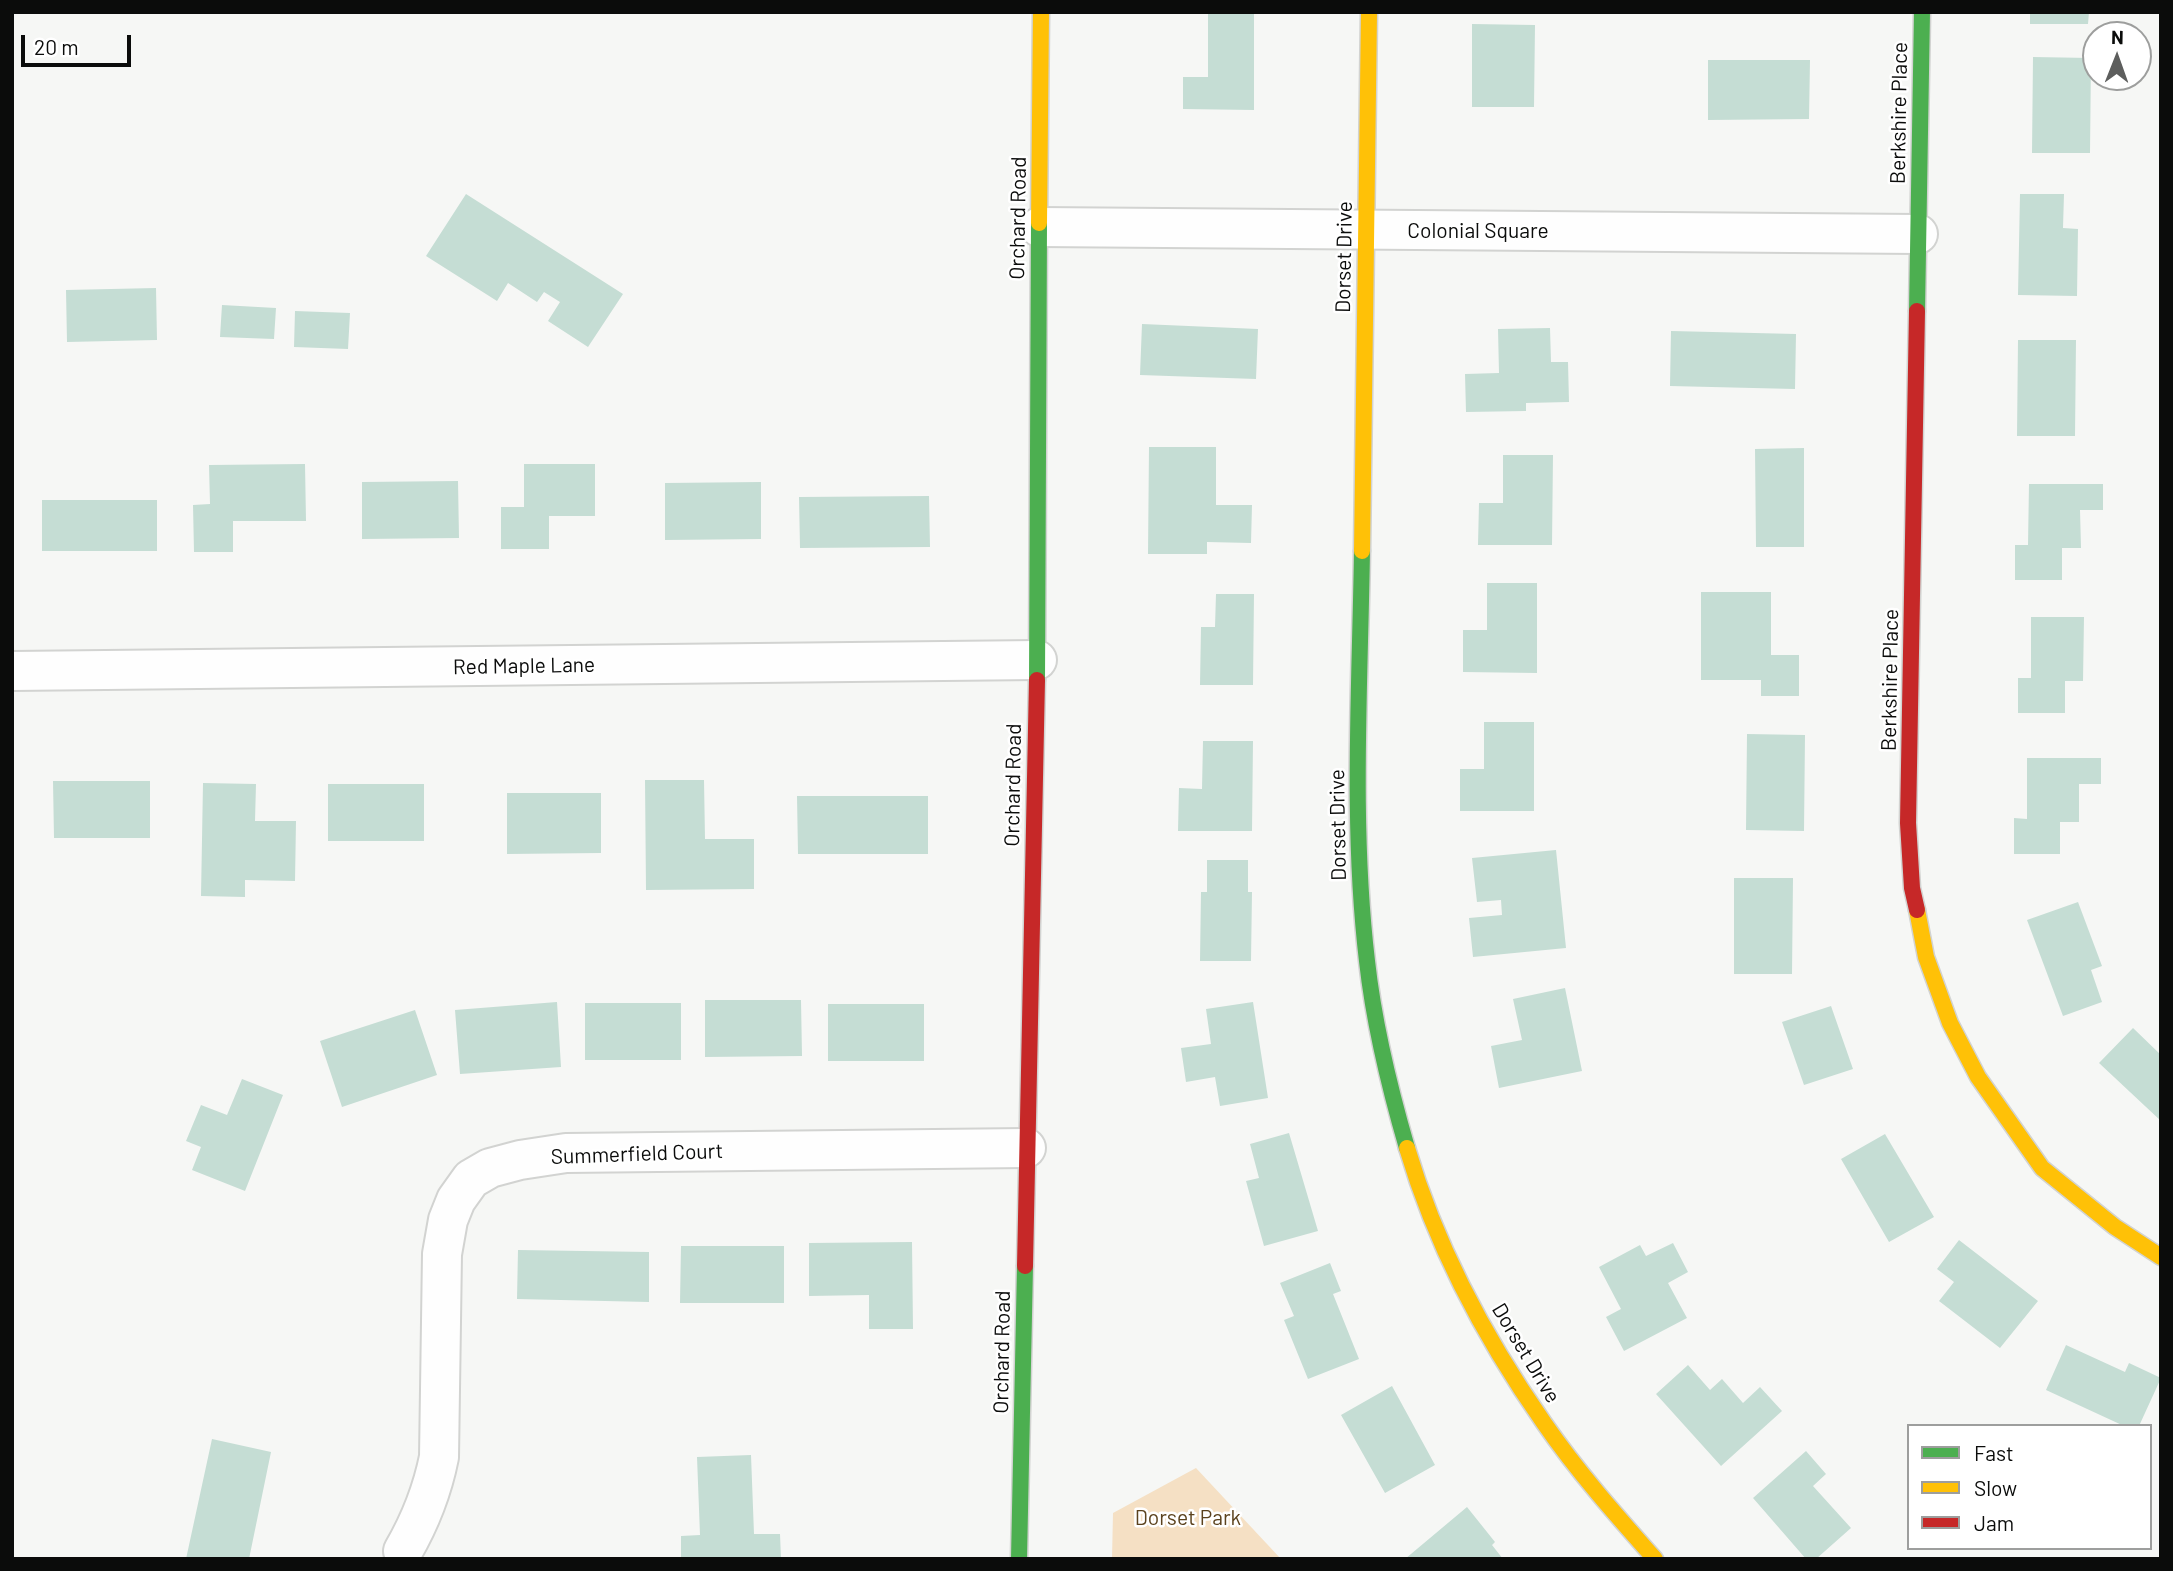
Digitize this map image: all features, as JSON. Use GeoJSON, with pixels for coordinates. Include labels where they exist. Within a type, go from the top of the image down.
{"type":"FeatureCollection","features":[{"type":"Feature","properties":{"kind":"street","name":"Orchard Road"},"geometry":{"type":"LineString","coordinates":[[1019,1559],[1037,660],[1041,12]]}},
{"type":"Feature","properties":{"kind":"street","name":"Dorset Drive"},"geometry":{"type":"LineString","coordinates":[[1369,12],[1358,832],[1361,906],[1369,981],[1379,1037],[1396,1108],[1421,1187],[1447,1251],[1481,1320],[1544,1424],[1610,1508],[1655,1559]]}},
{"type":"Feature","properties":{"kind":"street","name":"Berkshire Place"},"geometry":{"type":"LineString","coordinates":[[1922,12],[1908,823],[1912,888],[1926,957],[1950,1023],[1978,1077],[2042,1168],[2115,1227],[2161,1257]]}},
{"type":"Feature","properties":{"kind":"street","name":"Colonial Square"},"geometry":{"type":"LineString","coordinates":[[1039,227],[1918,234]]}},
{"type":"Feature","properties":{"kind":"street","name":"Red Maple Lane"},"geometry":{"type":"LineString","coordinates":[[12,671],[1037,660]]}},
{"type":"Feature","properties":{"kind":"street","name":"Summerfield Court"},"geometry":{"type":"LineString","coordinates":[[403,1551],[420,1522],[432,1489],[439,1457],[442,1254],[448,1220],[456,1200],[471,1179],[490,1168],[566,1153],[1026,1148]]}},
{"type":"Feature","properties":{"kind":"green space","name":"Dorset Park"},"geometry":{"type":"Polygon","coordinates":[[[1196,1468],[1281,1559],[1112,1559],[1113,1513],[1196,1468]]]}},
{"type":"Feature","properties":{"kind":"building"},"geometry":{"type":"Polygon","coordinates":[[[1208,12],[1254,12],[1254,110],[1183,109],[1183,77],[1208,77],[1208,12]]]}},
{"type":"Feature","properties":{"kind":"building"},"geometry":{"type":"Polygon","coordinates":[[[2030,12],[2089,12],[2088,21],[2082,21],[2082,24],[2030,24],[2030,12]]]}},
{"type":"Feature","properties":{"kind":"building"},"geometry":{"type":"Polygon","coordinates":[[[1472,24],[1535,25],[1534,107],[1472,107],[1472,24]]]}},
{"type":"Feature","properties":{"kind":"building"},"geometry":{"type":"Polygon","coordinates":[[[2033,57],[2082,58],[2082,91],[2091,91],[2090,153],[2032,153],[2033,57]]]}},
{"type":"Feature","properties":{"kind":"building"},"geometry":{"type":"Polygon","coordinates":[[[1708,60],[1810,60],[1809,119],[1708,120],[1708,60]]]}},
{"type":"Feature","properties":{"kind":"building"},"geometry":{"type":"Polygon","coordinates":[[[466,194],[623,294],[588,347],[548,321],[560,302],[544,292],[537,302],[508,283],[497,301],[426,256],[466,194]]]}},
{"type":"Feature","properties":{"kind":"building"},"geometry":{"type":"Polygon","coordinates":[[[2020,194],[2064,194],[2063,228],[2078,229],[2077,296],[2018,295],[2020,194]]]}},
{"type":"Feature","properties":{"kind":"building"},"geometry":{"type":"Polygon","coordinates":[[[156,288],[157,340],[67,342],[66,290],[156,288]]]}},
{"type":"Feature","properties":{"kind":"building"},"geometry":{"type":"Polygon","coordinates":[[[222,305],[276,308],[274,339],[220,337],[222,305]]]}},
{"type":"Feature","properties":{"kind":"building"},"geometry":{"type":"Polygon","coordinates":[[[295,311],[350,313],[348,349],[294,347],[295,311]]]}},
{"type":"Feature","properties":{"kind":"building"},"geometry":{"type":"Polygon","coordinates":[[[1142,324],[1258,329],[1256,379],[1140,375],[1142,324]]]}},
{"type":"Feature","properties":{"kind":"building"},"geometry":{"type":"Polygon","coordinates":[[[1550,328],[1551,362],[1568,362],[1569,402],[1526,403],[1526,411],[1466,412],[1465,374],[1499,373],[1498,329],[1550,328]]]}},
{"type":"Feature","properties":{"kind":"building"},"geometry":{"type":"Polygon","coordinates":[[[1671,331],[1796,334],[1795,389],[1670,386],[1671,331]]]}},
{"type":"Feature","properties":{"kind":"building"},"geometry":{"type":"Polygon","coordinates":[[[2018,340],[2076,340],[2075,436],[2017,436],[2018,340]]]}},
{"type":"Feature","properties":{"kind":"building"},"geometry":{"type":"Polygon","coordinates":[[[1149,447],[1216,447],[1216,505],[1252,505],[1251,543],[1207,542],[1207,554],[1148,554],[1149,447]]]}},
{"type":"Feature","properties":{"kind":"building"},"geometry":{"type":"Polygon","coordinates":[[[1804,448],[1804,547],[1756,547],[1755,449],[1804,448]]]}},
{"type":"Feature","properties":{"kind":"building"},"geometry":{"type":"Polygon","coordinates":[[[1503,455],[1553,455],[1552,545],[1478,545],[1479,503],[1503,503],[1503,455]]]}},
{"type":"Feature","properties":{"kind":"building"},"geometry":{"type":"Polygon","coordinates":[[[305,464],[306,521],[233,521],[233,552],[194,552],[193,505],[210,504],[209,465],[305,464]]]}},
{"type":"Feature","properties":{"kind":"building"},"geometry":{"type":"Polygon","coordinates":[[[524,464],[595,464],[595,516],[549,516],[549,549],[501,549],[501,507],[524,507],[524,464]]]}},
{"type":"Feature","properties":{"kind":"building"},"geometry":{"type":"Polygon","coordinates":[[[458,481],[459,538],[362,539],[362,482],[458,481]]]}},
{"type":"Feature","properties":{"kind":"building"},"geometry":{"type":"Polygon","coordinates":[[[761,482],[761,539],[665,540],[665,483],[761,482]]]}},
{"type":"Feature","properties":{"kind":"building"},"geometry":{"type":"Polygon","coordinates":[[[2029,484],[2103,484],[2103,510],[2080,510],[2081,548],[2062,548],[2062,580],[2015,580],[2015,545],[2028,545],[2029,484]]]}},
{"type":"Feature","properties":{"kind":"building"},"geometry":{"type":"Polygon","coordinates":[[[929,496],[930,547],[800,548],[799,497],[929,496]]]}},
{"type":"Feature","properties":{"kind":"building"},"geometry":{"type":"Polygon","coordinates":[[[42,500],[157,500],[157,551],[42,551],[42,500]]]}},
{"type":"Feature","properties":{"kind":"building"},"geometry":{"type":"Polygon","coordinates":[[[1487,583],[1537,583],[1537,673],[1463,672],[1463,630],[1487,630],[1487,583]]]}},
{"type":"Feature","properties":{"kind":"building"},"geometry":{"type":"Polygon","coordinates":[[[1701,592],[1771,592],[1771,655],[1799,655],[1799,696],[1761,696],[1761,680],[1701,680],[1701,592]]]}},
{"type":"Feature","properties":{"kind":"building"},"geometry":{"type":"Polygon","coordinates":[[[1216,594],[1254,594],[1253,685],[1200,685],[1201,627],[1215,627],[1216,594]]]}},
{"type":"Feature","properties":{"kind":"building"},"geometry":{"type":"Polygon","coordinates":[[[2031,617],[2084,617],[2083,681],[2065,681],[2065,713],[2018,713],[2018,678],[2031,678],[2031,617]]]}},
{"type":"Feature","properties":{"kind":"building"},"geometry":{"type":"Polygon","coordinates":[[[1484,722],[1534,722],[1534,811],[1460,811],[1460,769],[1484,769],[1484,722]]]}},
{"type":"Feature","properties":{"kind":"building"},"geometry":{"type":"Polygon","coordinates":[[[1747,734],[1805,735],[1804,831],[1746,830],[1747,734]]]}},
{"type":"Feature","properties":{"kind":"building"},"geometry":{"type":"Polygon","coordinates":[[[1203,741],[1253,741],[1252,831],[1178,831],[1179,788],[1202,789],[1203,741]]]}},
{"type":"Feature","properties":{"kind":"building"},"geometry":{"type":"Polygon","coordinates":[[[2027,758],[2101,758],[2101,784],[2079,784],[2079,822],[2060,822],[2060,854],[2014,854],[2014,818],[2027,819],[2027,758]]]}},
{"type":"Feature","properties":{"kind":"building"},"geometry":{"type":"Polygon","coordinates":[[[645,780],[704,780],[705,839],[754,839],[754,889],[646,890],[645,780]]]}},
{"type":"Feature","properties":{"kind":"building"},"geometry":{"type":"Polygon","coordinates":[[[53,781],[150,781],[150,838],[54,838],[53,781]]]}},
{"type":"Feature","properties":{"kind":"building"},"geometry":{"type":"Polygon","coordinates":[[[203,783],[256,784],[255,821],[296,821],[295,881],[245,880],[245,897],[201,896],[203,783]]]}},
{"type":"Feature","properties":{"kind":"building"},"geometry":{"type":"Polygon","coordinates":[[[328,784],[424,784],[424,841],[328,841],[328,784]]]}},
{"type":"Feature","properties":{"kind":"building"},"geometry":{"type":"Polygon","coordinates":[[[507,793],[601,793],[601,853],[507,854],[507,793]]]}},
{"type":"Feature","properties":{"kind":"building"},"geometry":{"type":"Polygon","coordinates":[[[797,796],[928,796],[928,854],[798,854],[797,796]]]}},
{"type":"Feature","properties":{"kind":"building"},"geometry":{"type":"Polygon","coordinates":[[[1556,850],[1566,948],[1473,957],[1469,918],[1502,915],[1501,900],[1477,902],[1472,858],[1556,850]]]}},
{"type":"Feature","properties":{"kind":"building"},"geometry":{"type":"Polygon","coordinates":[[[1207,860],[1248,860],[1248,892],[1252,892],[1251,961],[1200,961],[1201,892],[1207,892],[1207,860]]]}},
{"type":"Feature","properties":{"kind":"building"},"geometry":{"type":"Polygon","coordinates":[[[1734,878],[1793,878],[1792,974],[1734,974],[1734,878]]]}},
{"type":"Feature","properties":{"kind":"building"},"geometry":{"type":"Polygon","coordinates":[[[2078,902],[2102,966],[2091,970],[2102,1002],[2063,1016],[2027,920],[2078,902]]]}},
{"type":"Feature","properties":{"kind":"building"},"geometry":{"type":"Polygon","coordinates":[[[1565,988],[1582,1071],[1499,1088],[1491,1046],[1522,1040],[1513,999],[1565,988]]]}},
{"type":"Feature","properties":{"kind":"building"},"geometry":{"type":"Polygon","coordinates":[[[705,1000],[801,1000],[802,1056],[705,1057],[705,1000]]]}},
{"type":"Feature","properties":{"kind":"building"},"geometry":{"type":"Polygon","coordinates":[[[557,1002],[561,1067],[460,1074],[455,1010],[557,1002]]]}},
{"type":"Feature","properties":{"kind":"building"},"geometry":{"type":"Polygon","coordinates":[[[1253,1002],[1268,1098],[1220,1106],[1215,1077],[1186,1082],[1181,1048],[1211,1044],[1206,1009],[1253,1002]]]}},
{"type":"Feature","properties":{"kind":"building"},"geometry":{"type":"Polygon","coordinates":[[[585,1003],[681,1003],[681,1060],[585,1060],[585,1003]]]}},
{"type":"Feature","properties":{"kind":"building"},"geometry":{"type":"Polygon","coordinates":[[[828,1004],[924,1004],[924,1061],[828,1061],[828,1004]]]}},
{"type":"Feature","properties":{"kind":"building"},"geometry":{"type":"Polygon","coordinates":[[[1831,1006],[1853,1069],[1804,1085],[1782,1022],[1831,1006]]]}},
{"type":"Feature","properties":{"kind":"building"},"geometry":{"type":"Polygon","coordinates":[[[415,1010],[437,1075],[342,1107],[320,1041],[415,1010]]]}},
{"type":"Feature","properties":{"kind":"building"},"geometry":{"type":"Polygon","coordinates":[[[2133,1028],[2161,1055],[2161,1121],[2099,1063],[2133,1028]]]}},
{"type":"Feature","properties":{"kind":"building"},"geometry":{"type":"Polygon","coordinates":[[[242,1079],[283,1095],[245,1191],[192,1170],[201,1147],[186,1141],[201,1105],[227,1115],[242,1079]]]}},
{"type":"Feature","properties":{"kind":"building"},"geometry":{"type":"Polygon","coordinates":[[[1289,1133],[1318,1231],[1264,1246],[1246,1181],[1259,1178],[1250,1144],[1289,1133]]]}},
{"type":"Feature","properties":{"kind":"building"},"geometry":{"type":"Polygon","coordinates":[[[1885,1134],[1934,1217],[1889,1242],[1841,1159],[1885,1134]]]}},
{"type":"Feature","properties":{"kind":"building"},"geometry":{"type":"Polygon","coordinates":[[[1959,1240],[2038,1301],[2000,1348],[1939,1301],[1954,1282],[1937,1269],[1959,1240]]]}},
{"type":"Feature","properties":{"kind":"building"},"geometry":{"type":"Polygon","coordinates":[[[912,1242],[913,1329],[869,1329],[869,1295],[809,1296],[809,1243],[912,1242]]]}},
{"type":"Feature","properties":{"kind":"building"},"geometry":{"type":"Polygon","coordinates":[[[1673,1243],[1688,1272],[1668,1283],[1687,1318],[1624,1351],[1606,1317],[1621,1309],[1599,1267],[1640,1245],[1646,1256],[1673,1243]]]}},
{"type":"Feature","properties":{"kind":"building"},"geometry":{"type":"Polygon","coordinates":[[[681,1246],[784,1246],[784,1303],[680,1303],[681,1246]]]}},
{"type":"Feature","properties":{"kind":"building"},"geometry":{"type":"Polygon","coordinates":[[[518,1250],[649,1252],[649,1302],[517,1299],[518,1250]]]}},
{"type":"Feature","properties":{"kind":"building"},"geometry":{"type":"Polygon","coordinates":[[[1330,1263],[1341,1291],[1333,1294],[1359,1359],[1308,1379],[1284,1320],[1294,1316],[1280,1283],[1330,1263]]]}},
{"type":"Feature","properties":{"kind":"building"},"geometry":{"type":"Polygon","coordinates":[[[2066,1345],[2125,1372],[2129,1363],[2161,1378],[2140,1424],[2120,1424],[2046,1390],[2066,1345]]]}},
{"type":"Feature","properties":{"kind":"building"},"geometry":{"type":"Polygon","coordinates":[[[1688,1365],[1710,1390],[1722,1379],[1743,1403],[1760,1387],[1782,1411],[1721,1466],[1656,1394],[1688,1365]]]}},
{"type":"Feature","properties":{"kind":"building"},"geometry":{"type":"Polygon","coordinates":[[[1392,1386],[1435,1465],[1385,1493],[1341,1415],[1392,1386]]]}},
{"type":"Feature","properties":{"kind":"building"},"geometry":{"type":"Polygon","coordinates":[[[212,1439],[271,1452],[249,1559],[186,1559],[212,1439]]]}},
{"type":"Feature","properties":{"kind":"building"},"geometry":{"type":"Polygon","coordinates":[[[1806,1451],[1826,1474],[1813,1486],[1851,1528],[1816,1559],[1806,1559],[1753,1498],[1806,1451]]]}},
{"type":"Feature","properties":{"kind":"building"},"geometry":{"type":"Polygon","coordinates":[[[751,1455],[754,1534],[780,1534],[781,1559],[681,1558],[681,1536],[700,1535],[697,1457],[751,1455]]]}},
{"type":"Feature","properties":{"kind":"building"},"geometry":{"type":"Polygon","coordinates":[[[1467,1507],[1495,1542],[1492,1545],[1503,1559],[1405,1559],[1467,1507]]]}},
{"type":"Feature","properties":{"kind":"traffic: fast"},"geometry":{"type":"LineString","coordinates":[[1917,311],[1922,12]]}},
{"type":"Feature","properties":{"kind":"traffic: fast"},"geometry":{"type":"LineString","coordinates":[[1037,680],[1039,223]]}},
{"type":"Feature","properties":{"kind":"traffic: fast"},"geometry":{"type":"LineString","coordinates":[[1362,551],[1358,756],[1362,910],[1378,1032],[1407,1148]]}},
{"type":"Feature","properties":{"kind":"traffic: fast"},"geometry":{"type":"LineString","coordinates":[[1019,1559],[1025,1266]]}},
{"type":"Feature","properties":{"kind":"traffic: slow"},"geometry":{"type":"LineString","coordinates":[[1039,223],[1041,12]]}},
{"type":"Feature","properties":{"kind":"traffic: slow"},"geometry":{"type":"LineString","coordinates":[[1362,551],[1369,12]]}},
{"type":"Feature","properties":{"kind":"traffic: slow"},"geometry":{"type":"LineString","coordinates":[[1917,910],[1926,957],[1950,1023],[1978,1077],[2042,1168],[2115,1227],[2161,1257]]}},
{"type":"Feature","properties":{"kind":"traffic: slow"},"geometry":{"type":"LineString","coordinates":[[1407,1148],[1432,1221],[1465,1291],[1502,1359],[1570,1458],[1655,1559]]}},
{"type":"Feature","properties":{"kind":"traffic: jam"},"geometry":{"type":"LineString","coordinates":[[1917,311],[1908,823],[1912,888],[1917,910]]}},
{"type":"Feature","properties":{"kind":"traffic: jam"},"geometry":{"type":"LineString","coordinates":[[1025,1266],[1037,680]]}}]}
